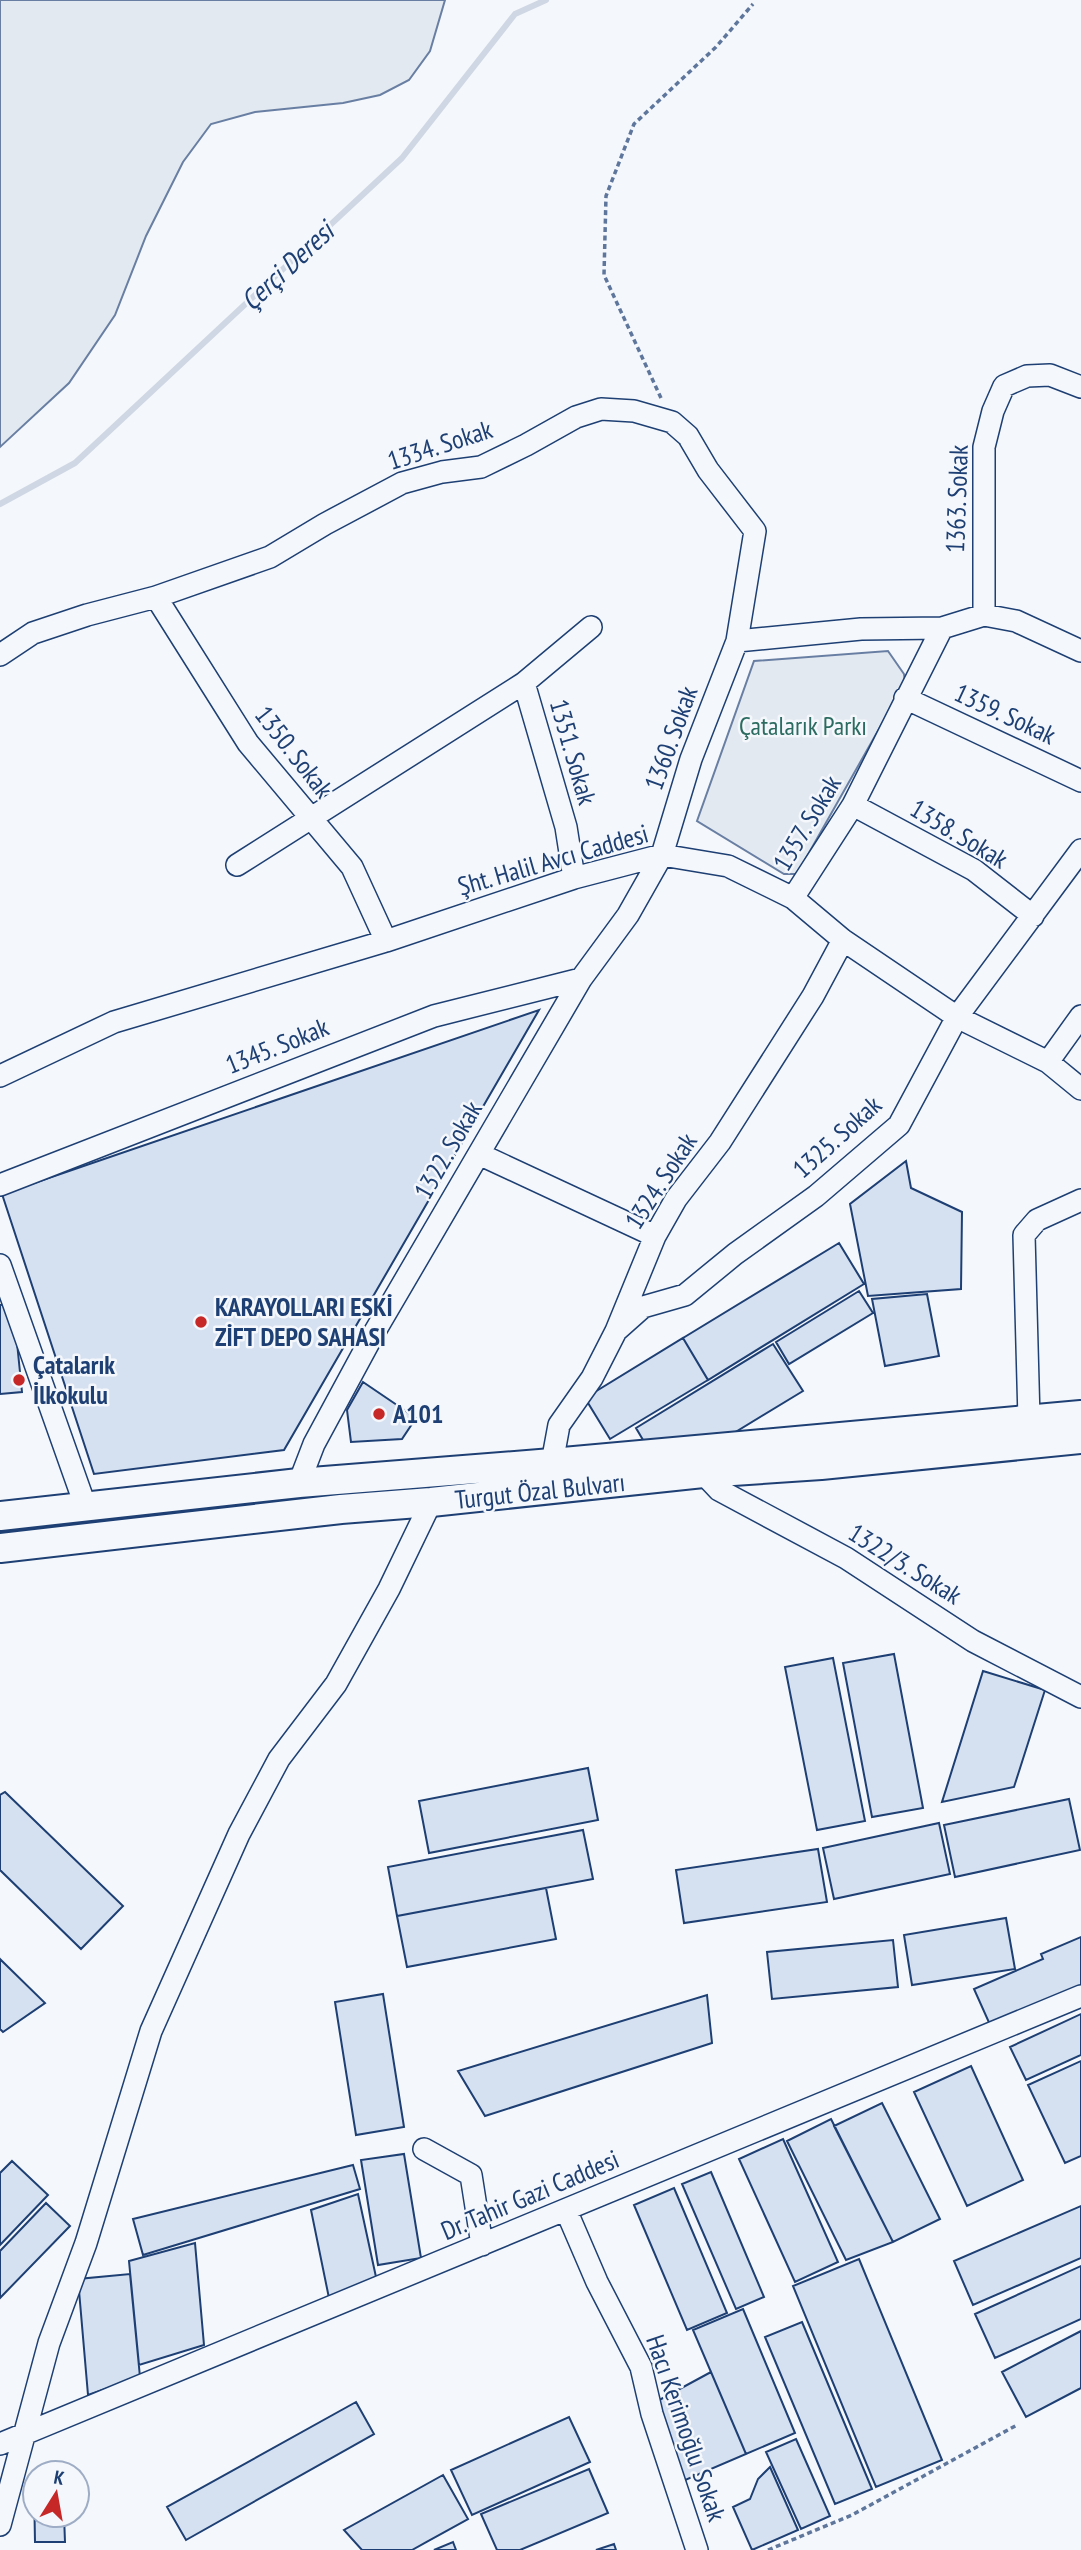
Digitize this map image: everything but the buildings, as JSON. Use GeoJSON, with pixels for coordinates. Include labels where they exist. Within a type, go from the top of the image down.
{"type":"FeatureCollection","features":[{"type":"Feature","properties":{"kind":"main road"},"geometry":{"type":"LineString","coordinates":[[0,1516],[299,1483],[1081,1415]]}},
{"type":"Feature","properties":{"kind":"main road","name":"Turgut Özal Bulvarı"},"geometry":{"type":"LineString","coordinates":[[0,1548],[341,1509],[1081,1439]]}},
{"type":"Feature","properties":{"kind":"street","name":"1363. Sokak"},"geometry":{"type":"LineString","coordinates":[[984,615],[984,447],[993,411],[1004,386],[1027,376],[1050,375],[1081,387]]}},
{"type":"Feature","properties":{"kind":"street","name":"1334. Sokak"},"geometry":{"type":"LineString","coordinates":[[0,655],[33,633],[87,615],[156,597],[270,557],[402,483],[442,472],[481,467],[576,417],[601,410],[634,411],[672,422]]}},
{"type":"Feature","properties":{"kind":"street"},"geometry":{"type":"LineString","coordinates":[[672,422],[688,436],[708,470],[755,531],[737,641],[861,629],[942,628],[984,615],[1016,621],[1081,651]]}},
{"type":"Feature","properties":{"kind":"street","name":"1350. Sokak"},"geometry":{"type":"LineString","coordinates":[[156,597],[248,743],[352,867],[386,941]]}},
{"type":"Feature","properties":{"kind":"street"},"geometry":{"type":"LineString","coordinates":[[237,865],[524,683],[591,627]]}},
{"type":"Feature","properties":{"kind":"street","name":"1357. Sokak"},"geometry":{"type":"LineString","coordinates":[[793,898],[853,805],[942,628]]}},
{"type":"Feature","properties":{"kind":"street","name":"1360. Sokak"},"geometry":{"type":"LineString","coordinates":[[662,855],[691,759],[737,641]]}},
{"type":"Feature","properties":{"kind":"street","name":"1351. Sokak"},"geometry":{"type":"LineString","coordinates":[[524,683],[566,827],[574,878]]}},
{"type":"Feature","properties":{"kind":"street","name":"1359. Sokak"},"geometry":{"type":"LineString","coordinates":[[905,698],[1081,781]]}},
{"type":"Feature","properties":{"kind":"street","name":"1358. Sokak"},"geometry":{"type":"LineString","coordinates":[[853,805],[974,870],[1033,916]]}},
{"type":"Feature","properties":{"kind":"street","name":"1325. Sokak"},"geometry":{"type":"LineString","coordinates":[[616,1331],[643,1307],[685,1295],[735,1254],[816,1196],[899,1125],[957,1017],[1081,850]]}},
{"type":"Feature","properties":{"kind":"street","name":"Şht. Halil Avcı Caddesi"},"geometry":{"type":"LineString","coordinates":[[2,1071],[114,1022],[386,941],[574,878],[662,855],[728,866],[793,898],[843,940],[957,1017],[1048,1062],[1081,1090]]}},
{"type":"Feature","properties":{"kind":"street","name":"1322. Sokak"},"geometry":{"type":"LineString","coordinates":[[299,1483],[314,1444],[374,1333],[581,979],[628,915],[662,855]]}},
{"type":"Feature","properties":{"kind":"street","name":"1324. Sokak"},"geometry":{"type":"LineString","coordinates":[[552,1463],[559,1425],[592,1378],[616,1331],[655,1236],[676,1199],[720,1142],[813,996],[843,940]]}},
{"type":"Feature","properties":{"kind":"street","name":"1345. Sokak"},"geometry":{"type":"LineString","coordinates":[[0,1185],[434,1016],[581,979]]}},
{"type":"Feature","properties":{"kind":"street"},"geometry":{"type":"LineString","coordinates":[[1048,1062],[1081,1016]]}},
{"type":"Feature","properties":{"kind":"street"},"geometry":{"type":"LineString","coordinates":[[479,1154],[655,1236]]}},
{"type":"Feature","properties":{"kind":"street"},"geometry":{"type":"LineString","coordinates":[[1029,1419],[1024,1236],[1037,1220],[1081,1200]]}},
{"type":"Feature","properties":{"kind":"street"},"geometry":{"type":"LineString","coordinates":[[0,1265],[85,1506]]}},
{"type":"Feature","properties":{"kind":"street","name":"1322/3. Sokak"},"geometry":{"type":"LineString","coordinates":[[703,1473],[719,1490],[846,1558],[973,1641],[1081,1698]]}},
{"type":"Feature","properties":{"kind":"street"},"geometry":{"type":"LineString","coordinates":[[0,2525],[49,2343],[86,2243],[151,2031],[244,1824],[279,1759],[335,1684],[389,1589],[431,1502]]}},
{"type":"Feature","properties":{"kind":"street","name":"Dr. Tahir Gazi Caddesi"},"geometry":{"type":"LineString","coordinates":[[0,2444],[1081,1996]]}},
{"type":"Feature","properties":{"kind":"street"},"geometry":{"type":"LineString","coordinates":[[424,2149],[471,2175],[482,2245]]}},
{"type":"Feature","properties":{"kind":"street","name":"Hacı Kerimoğlu Sokak"},"geometry":{"type":"LineString","coordinates":[[566,2210],[597,2282],[641,2367],[652,2414],[698,2550]]}},
{"type":"Feature","properties":{"kind":"path"},"geometry":{"type":"LineString","coordinates":[[672,422],[604,275],[606,197],[634,124],[716,47],[753,4]]}},
{"type":"Feature","properties":{"kind":"path"},"geometry":{"type":"LineString","coordinates":[[768,2550],[852,2515],[1017,2426]]}},
{"type":"Feature","properties":{"kind":"green space"},"geometry":{"type":"Polygon","coordinates":[[[0,0],[445,0],[430,51],[409,80],[380,95],[343,103],[255,112],[211,124],[183,162],[146,236],[115,315],[69,383],[0,447],[0,0]]]}},
{"type":"Feature","properties":{"kind":"green space","name":"Çatalarık Parkı"},"geometry":{"type":"Polygon","coordinates":[[[888,651],[904,674],[905,683],[797,874],[784,874],[697,821],[754,661],[888,651]]]}},
{"type":"Feature","properties":{"kind":"waterway","name":"Çerçi Deresi"},"geometry":{"type":"LineString","coordinates":[[0,504],[75,463],[402,158],[515,14],[546,0]]}},
{"type":"Feature","properties":{"kind":"place","name":"KARAYOLLARI ESKİ ZİFT DEPO SAHASI"},"geometry":{"type":"Point","coordinates":[201,1322]}},
{"type":"Feature","properties":{"kind":"place","name":"Çatalarık İlkokulu"},"geometry":{"type":"Point","coordinates":[19,1380]}},
{"type":"Feature","properties":{"kind":"place","name":"A101"},"geometry":{"type":"Point","coordinates":[379,1414]}}]}
